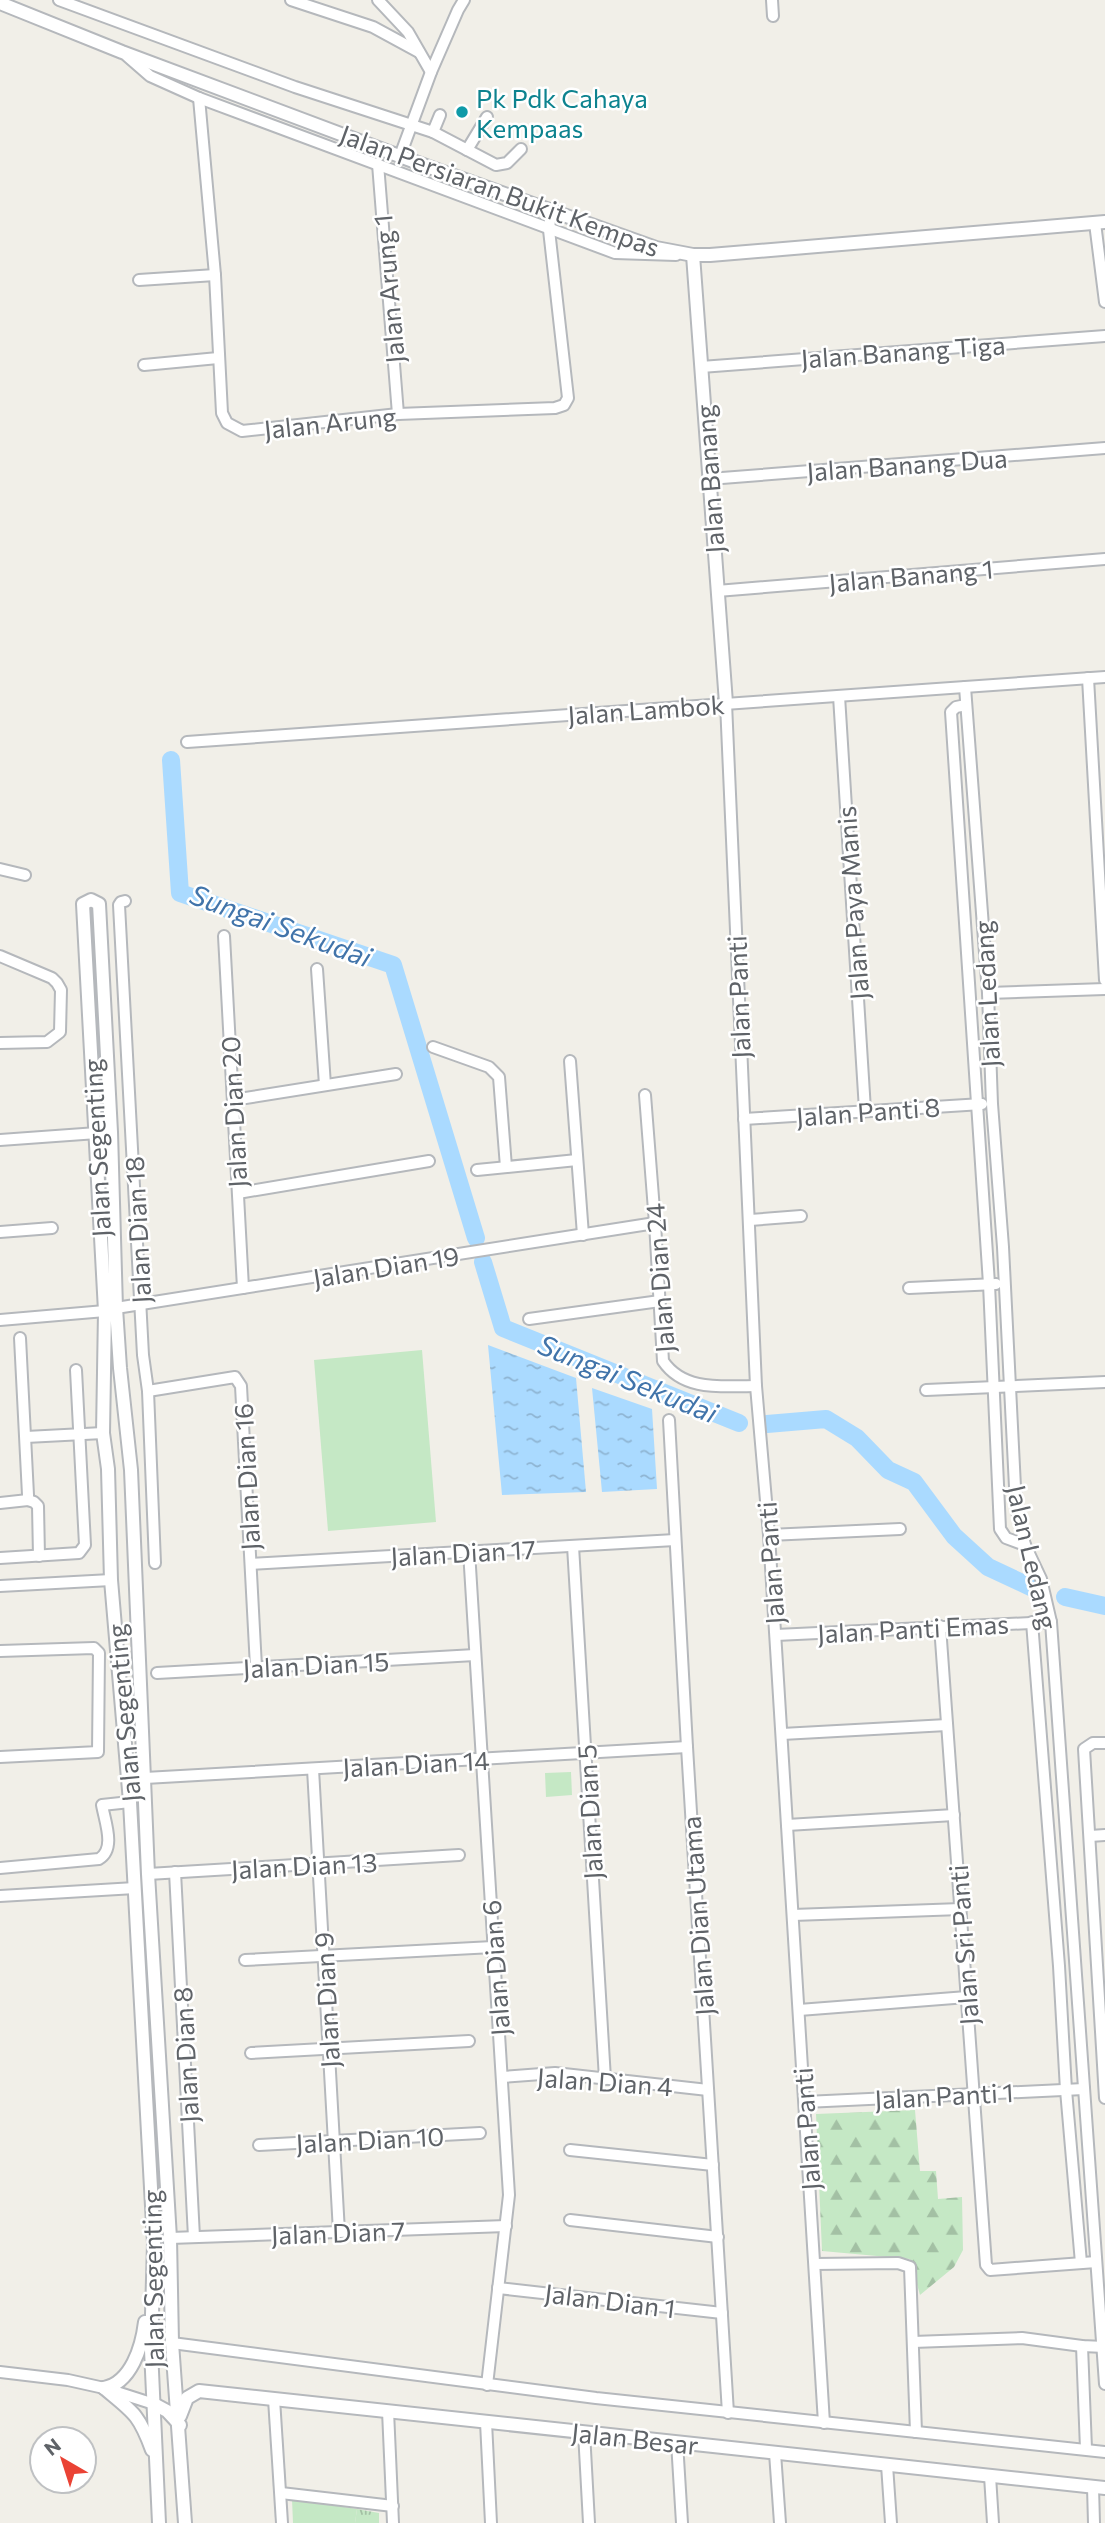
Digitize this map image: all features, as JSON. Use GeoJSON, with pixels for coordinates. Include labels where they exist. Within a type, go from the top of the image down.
{"type":"FeatureCollection","features":[{"type":"Feature","properties":{"kind":"street"},"geometry":{"type":"LineString","coordinates":[[59,0],[295,86],[413,124],[496,165],[507,163],[522,149]]}},
{"type":"Feature","properties":{"kind":"street"},"geometry":{"type":"LineString","coordinates":[[291,0],[373,27],[419,52]]}},
{"type":"Feature","properties":{"kind":"street"},"geometry":{"type":"LineString","coordinates":[[401,156],[431,72],[464,0]]}},
{"type":"Feature","properties":{"kind":"street"},"geometry":{"type":"LineString","coordinates":[[772,0],[773,16]]}},
{"type":"Feature","properties":{"kind":"street","name":"Jalan Persiaran Bukit Kempas"},"geometry":{"type":"LineString","coordinates":[[0,3],[122,52],[401,156],[647,245],[693,255],[1100,223]]}},
{"type":"Feature","properties":{"kind":"street"},"geometry":{"type":"LineString","coordinates":[[373,27],[382,4],[408,32],[431,72]]}},
{"type":"Feature","properties":{"kind":"street"},"geometry":{"type":"LineString","coordinates":[[122,52],[150,76],[199,98],[549,230],[615,253],[693,255]]}},
{"type":"Feature","properties":{"kind":"street","name":"Jalan Arung"},"geometry":{"type":"LineString","coordinates":[[199,98],[215,275],[222,413],[227,423],[242,430],[398,414],[555,408],[564,405],[568,398],[549,230],[551,209]]}},
{"type":"Feature","properties":{"kind":"street"},"geometry":{"type":"LineString","coordinates":[[433,132],[440,115]]}},
{"type":"Feature","properties":{"kind":"street"},"geometry":{"type":"LineString","coordinates":[[467,150],[487,117]]}},
{"type":"Feature","properties":{"kind":"street","name":"Jalan Arung 1"},"geometry":{"type":"LineString","coordinates":[[378,164],[398,414]]}},
{"type":"Feature","properties":{"kind":"street"},"geometry":{"type":"LineString","coordinates":[[1100,223],[1105,302]]}},
{"type":"Feature","properties":{"kind":"street","name":"Jalan Banang"},"geometry":{"type":"LineString","coordinates":[[693,255],[726,703]]}},
{"type":"Feature","properties":{"kind":"street"},"geometry":{"type":"LineString","coordinates":[[139,280],[215,275]]}},
{"type":"Feature","properties":{"kind":"street","name":"Jalan Banang Tiga"},"geometry":{"type":"LineString","coordinates":[[701,367],[1105,336]]}},
{"type":"Feature","properties":{"kind":"street"},"geometry":{"type":"LineString","coordinates":[[144,365],[218,358]]}},
{"type":"Feature","properties":{"kind":"street","name":"Jalan Banang Dua"},"geometry":{"type":"LineString","coordinates":[[709,479],[1105,448]]}},
{"type":"Feature","properties":{"kind":"street","name":"Jalan Banang 1"},"geometry":{"type":"LineString","coordinates":[[717,591],[1105,559]]}},
{"type":"Feature","properties":{"kind":"street","name":"Jalan Lambok"},"geometry":{"type":"LineString","coordinates":[[187,742],[1105,677]]}},
{"type":"Feature","properties":{"kind":"street"},"geometry":{"type":"LineString","coordinates":[[1087,678],[1105,980]]}},
{"type":"Feature","properties":{"kind":"street","name":"Jalan Ledang"},"geometry":{"type":"LineString","coordinates":[[965,687],[988,993],[992,1104],[1006,1283],[1008,1386],[1016,1507],[1025,1545],[1041,1579],[1051,1622],[1099,2269],[1105,2384]]}},
{"type":"Feature","properties":{"kind":"street","name":"Jalan Paya Manis"},"geometry":{"type":"LineString","coordinates":[[839,695],[865,1110]]}},
{"type":"Feature","properties":{"kind":"street","name":"Jalan Panti"},"geometry":{"type":"LineString","coordinates":[[726,703],[756,1386],[776,1635],[824,2423]]}},
{"type":"Feature","properties":{"kind":"street"},"geometry":{"type":"LineString","coordinates":[[966,705],[956,707],[951,712],[989,1284],[1000,1531],[1012,1541],[1025,1545]]}},
{"type":"Feature","properties":{"kind":"street"},"geometry":{"type":"LineString","coordinates":[[0,869],[25,875]]}},
{"type":"Feature","properties":{"kind":"street","name":"Jalan Segenting"},"geometry":{"type":"LineString","coordinates":[[159,2523],[151,2350],[154,2243],[130,1802],[111,1580],[108,1469],[103,1433],[111,1309],[111,1132],[99,904],[91,900],[83,904],[94,1133],[111,1309],[130,1462],[148,1874],[170,2238],[172,2343],[180,2421],[185,2521]]}},
{"type":"Feature","properties":{"kind":"street","name":"Jalan Dian 18"},"geometry":{"type":"LineString","coordinates":[[125,901],[121,901],[119,905],[148,1391],[155,1563]]}},
{"type":"Feature","properties":{"kind":"street","name":"Jalan Dian 20"},"geometry":{"type":"LineString","coordinates":[[224,936],[243,1288]]}},
{"type":"Feature","properties":{"kind":"street"},"geometry":{"type":"LineString","coordinates":[[0,956],[52,978],[61,990],[60,1032],[54,1039],[47,1042],[0,1043]]}},
{"type":"Feature","properties":{"kind":"street"},"geometry":{"type":"LineString","coordinates":[[317,969],[325,1085]]}},
{"type":"Feature","properties":{"kind":"street"},"geometry":{"type":"LineString","coordinates":[[988,993],[1105,989]]}},
{"type":"Feature","properties":{"kind":"street"},"geometry":{"type":"LineString","coordinates":[[433,1047],[489,1067],[499,1077],[506,1167]]}},
{"type":"Feature","properties":{"kind":"street"},"geometry":{"type":"LineString","coordinates":[[570,1061],[583,1234]]}},
{"type":"Feature","properties":{"kind":"street"},"geometry":{"type":"LineString","coordinates":[[233,1100],[396,1074]]}},
{"type":"Feature","properties":{"kind":"street","name":"Jalan Dian 24"},"geometry":{"type":"LineString","coordinates":[[645,1095],[663,1361],[668,1369],[704,1387],[756,1386]]}},
{"type":"Feature","properties":{"kind":"street","name":"Jalan Panti 8"},"geometry":{"type":"LineString","coordinates":[[744,1119],[992,1104]]}},
{"type":"Feature","properties":{"kind":"street"},"geometry":{"type":"LineString","coordinates":[[0,1140],[111,1132]]}},
{"type":"Feature","properties":{"kind":"street"},"geometry":{"type":"LineString","coordinates":[[477,1170],[577,1160]]}},
{"type":"Feature","properties":{"kind":"street"},"geometry":{"type":"LineString","coordinates":[[238,1193],[429,1161]]}},
{"type":"Feature","properties":{"kind":"street"},"geometry":{"type":"LineString","coordinates":[[750,1220],[801,1216]]}},
{"type":"Feature","properties":{"kind":"street","name":"Jalan Dian 19"},"geometry":{"type":"LineString","coordinates":[[0,1320],[111,1309],[655,1223]]}},
{"type":"Feature","properties":{"kind":"street"},"geometry":{"type":"LineString","coordinates":[[0,1231],[52,1228]]}},
{"type":"Feature","properties":{"kind":"street"},"geometry":{"type":"LineString","coordinates":[[909,1288],[1006,1283]]}},
{"type":"Feature","properties":{"kind":"street"},"geometry":{"type":"LineString","coordinates":[[529,1319],[660,1301]]}},
{"type":"Feature","properties":{"kind":"street"},"geometry":{"type":"LineString","coordinates":[[20,1338],[27,1500]]}},
{"type":"Feature","properties":{"kind":"street"},"geometry":{"type":"LineString","coordinates":[[0,1559],[79,1553],[85,1545],[76,1370]]}},
{"type":"Feature","properties":{"kind":"street","name":"Jalan Dian 16"},"geometry":{"type":"LineString","coordinates":[[148,1391],[235,1377],[241,1386],[256,1667]]}},
{"type":"Feature","properties":{"kind":"street"},"geometry":{"type":"LineString","coordinates":[[926,1390],[1105,1382]]}},
{"type":"Feature","properties":{"kind":"street","name":"Jalan Dian Utama"},"geometry":{"type":"LineString","coordinates":[[669,1420],[728,2413]]}},
{"type":"Feature","properties":{"kind":"street"},"geometry":{"type":"LineString","coordinates":[[26,1437],[103,1433]]}},
{"type":"Feature","properties":{"kind":"street"},"geometry":{"type":"LineString","coordinates":[[108,1469],[112,1475],[119,1478],[126,1476],[130,1462]]}},
{"type":"Feature","properties":{"kind":"street"},"geometry":{"type":"LineString","coordinates":[[0,1503],[27,1500],[36,1503],[39,1556]]}},
{"type":"Feature","properties":{"kind":"street"},"geometry":{"type":"LineString","coordinates":[[109,1530],[112,1522],[121,1515],[127,1516],[134,1530]]}},
{"type":"Feature","properties":{"kind":"street"},"geometry":{"type":"LineString","coordinates":[[769,1535],[900,1529]]}},
{"type":"Feature","properties":{"kind":"street","name":"Jalan Dian 17"},"geometry":{"type":"LineString","coordinates":[[251,1564],[676,1540]]}},
{"type":"Feature","properties":{"kind":"street","name":"Jalan Dian 5"},"geometry":{"type":"LineString","coordinates":[[573,1546],[605,2079]]}},
{"type":"Feature","properties":{"kind":"street","name":"Jalan Dian 6"},"geometry":{"type":"LineString","coordinates":[[469,1551],[509,2194],[487,2385]]}},
{"type":"Feature","properties":{"kind":"street"},"geometry":{"type":"LineString","coordinates":[[0,1586],[111,1580]]}},
{"type":"Feature","properties":{"kind":"street"},"geometry":{"type":"LineString","coordinates":[[1032,1622],[1081,2263],[1099,2269]]}},
{"type":"Feature","properties":{"kind":"street","name":"Jalan Panti Emas"},"geometry":{"type":"LineString","coordinates":[[776,1635],[1051,1622]]}},
{"type":"Feature","properties":{"kind":"street","name":"Jalan Sri Panti"},"geometry":{"type":"LineString","coordinates":[[940,1626],[986,2265],[990,2270],[1081,2263]]}},
{"type":"Feature","properties":{"kind":"street"},"geometry":{"type":"LineString","coordinates":[[0,1651],[94,1648],[99,1653],[98,1752],[0,1757]]}},
{"type":"Feature","properties":{"kind":"street","name":"Jalan Dian 15"},"geometry":{"type":"LineString","coordinates":[[157,1673],[475,1655]]}},
{"type":"Feature","properties":{"kind":"street"},"geometry":{"type":"LineString","coordinates":[[782,1734],[947,1725]]}},
{"type":"Feature","properties":{"kind":"street"},"geometry":{"type":"LineString","coordinates":[[1105,1743],[1093,1743],[1084,1749],[1100,1921],[1105,2096]]}},
{"type":"Feature","properties":{"kind":"street","name":"Jalan Dian 14"},"geometry":{"type":"LineString","coordinates":[[145,1778],[687,1747]]}},
{"type":"Feature","properties":{"kind":"street","name":"Jalan Dian 9"},"geometry":{"type":"LineString","coordinates":[[313,1769],[339,2232]]}},
{"type":"Feature","properties":{"kind":"street"},"geometry":{"type":"LineString","coordinates":[[0,1868],[99,1859],[106,1855],[109,1849],[102,1805],[130,1802]]}},
{"type":"Feature","properties":{"kind":"street"},"geometry":{"type":"LineString","coordinates":[[787,1825],[954,1815]]}},
{"type":"Feature","properties":{"kind":"street"},"geometry":{"type":"LineString","coordinates":[[1090,1836],[1105,1835]]}},
{"type":"Feature","properties":{"kind":"street","name":"Jalan Dian 13"},"geometry":{"type":"LineString","coordinates":[[148,1874],[459,1855]]}},
{"type":"Feature","properties":{"kind":"street"},"geometry":{"type":"LineString","coordinates":[[1050,1856],[1068,1856]]}},
{"type":"Feature","properties":{"kind":"street","name":"Jalan Dian 8"},"geometry":{"type":"LineString","coordinates":[[175,1872],[194,2237]]}},
{"type":"Feature","properties":{"kind":"street"},"geometry":{"type":"LineString","coordinates":[[0,1896],[135,1888]]}},
{"type":"Feature","properties":{"kind":"street"},"geometry":{"type":"LineString","coordinates":[[793,1915],[961,1909]]}},
{"type":"Feature","properties":{"kind":"street"},"geometry":{"type":"LineString","coordinates":[[245,1960],[493,1947]]}},
{"type":"Feature","properties":{"kind":"street"},"geometry":{"type":"LineString","coordinates":[[799,2010],[967,1997]]}},
{"type":"Feature","properties":{"kind":"street"},"geometry":{"type":"LineString","coordinates":[[251,2053],[469,2041]]}},
{"type":"Feature","properties":{"kind":"street","name":"Jalan Dian 4"},"geometry":{"type":"LineString","coordinates":[[502,2077],[555,2073],[709,2090]]}},
{"type":"Feature","properties":{"kind":"street","name":"Jalan Panti 1"},"geometry":{"type":"LineString","coordinates":[[805,2102],[1084,2089]]}},
{"type":"Feature","properties":{"kind":"street","name":"Jalan Dian 10"},"geometry":{"type":"LineString","coordinates":[[260,2145],[480,2133]]}},
{"type":"Feature","properties":{"kind":"street"},"geometry":{"type":"LineString","coordinates":[[570,2150],[713,2165]]}},
{"type":"Feature","properties":{"kind":"street"},"geometry":{"type":"LineString","coordinates":[[570,2220],[718,2237]]}},
{"type":"Feature","properties":{"kind":"street","name":"Jalan Dian 7"},"geometry":{"type":"LineString","coordinates":[[170,2238],[506,2226]]}},
{"type":"Feature","properties":{"kind":"street"},"geometry":{"type":"LineString","coordinates":[[104,2388],[114,2386],[123,2379],[131,2364],[144,2331],[149,2291],[160,2254],[170,2238]]}},
{"type":"Feature","properties":{"kind":"street"},"geometry":{"type":"LineString","coordinates":[[815,2264],[906,2264],[910,2267],[916,2432]]}},
{"type":"Feature","properties":{"kind":"street","name":"Jalan Dian 1"},"geometry":{"type":"LineString","coordinates":[[498,2288],[722,2313]]}},
{"type":"Feature","properties":{"kind":"street"},"geometry":{"type":"LineString","coordinates":[[913,2342],[1022,2338],[1104,2347]]}},
{"type":"Feature","properties":{"kind":"street","name":"Jalan Besar"},"geometry":{"type":"LineString","coordinates":[[172,2343],[487,2385],[1105,2452]]}},
{"type":"Feature","properties":{"kind":"street"},"geometry":{"type":"LineString","coordinates":[[1082,2346],[1086,2449]]}},
{"type":"Feature","properties":{"kind":"street"},"geometry":{"type":"LineString","coordinates":[[0,2372],[68,2380],[104,2388],[154,2404],[180,2421]]}},
{"type":"Feature","properties":{"kind":"street"},"geometry":{"type":"LineString","coordinates":[[154,2404],[171,2397],[176,2379]]}},
{"type":"Feature","properties":{"kind":"street"},"geometry":{"type":"LineString","coordinates":[[104,2388],[136,2415],[156,2460]]}},
{"type":"Feature","properties":{"kind":"street","name":"Jalan Besar"},"geometry":{"type":"LineString","coordinates":[[180,2421],[187,2398],[199,2391],[1099,2488]]}},
{"type":"Feature","properties":{"kind":"street"},"geometry":{"type":"LineString","coordinates":[[274,2399],[282,2523]]}},
{"type":"Feature","properties":{"kind":"street"},"geometry":{"type":"LineString","coordinates":[[388,2411],[393,2523]]}},
{"type":"Feature","properties":{"kind":"street"},"geometry":{"type":"LineString","coordinates":[[486,2421],[491,2523]]}},
{"type":"Feature","properties":{"kind":"street"},"geometry":{"type":"LineString","coordinates":[[584,2432],[589,2523]]}},
{"type":"Feature","properties":{"kind":"street"},"geometry":{"type":"LineString","coordinates":[[677,2442],[682,2523]]}},
{"type":"Feature","properties":{"kind":"street"},"geometry":{"type":"LineString","coordinates":[[775,2453],[780,2523]]}},
{"type":"Feature","properties":{"kind":"street"},"geometry":{"type":"LineString","coordinates":[[887,2465],[891,2523]]}},
{"type":"Feature","properties":{"kind":"street"},"geometry":{"type":"LineString","coordinates":[[990,2476],[993,2523]]}},
{"type":"Feature","properties":{"kind":"street"},"geometry":{"type":"LineString","coordinates":[[1094,2523],[1099,2488]]}},
{"type":"Feature","properties":{"kind":"street"},"geometry":{"type":"LineString","coordinates":[[281,2493],[393,2506]]}},
{"type":"Feature","properties":{"kind":"green space"},"geometry":{"type":"Polygon","coordinates":[[[422,1350],[436,1522],[328,1531],[314,1360],[422,1350]]]}},
{"type":"Feature","properties":{"kind":"green space"},"geometry":{"type":"Polygon","coordinates":[[[571,1772],[572,1795],[546,1797],[545,1773],[571,1772]]]}},
{"type":"Feature","properties":{"kind":"green space"},"geometry":{"type":"Polygon","coordinates":[[[915,2110],[920,2171],[936,2171],[938,2199],[962,2197],[963,2250],[954,2267],[920,2295],[910,2259],[822,2251],[816,2114],[915,2110]]]}},
{"type":"Feature","properties":{"kind":"green space"},"geometry":{"type":"Polygon","coordinates":[[[292,2499],[357,2509],[355,2523],[293,2523],[292,2499]]]}},
{"type":"Feature","properties":{"kind":"green space"},"geometry":{"type":"Polygon","coordinates":[[[357,2509],[379,2513],[379,2523],[355,2523],[357,2509]]]}},
{"type":"Feature","properties":{"kind":"water"},"geometry":{"type":"Polygon","coordinates":[[[488,1345],[576,1378],[586,1492],[502,1495],[488,1345]]]}},
{"type":"Feature","properties":{"kind":"water"},"geometry":{"type":"Polygon","coordinates":[[[592,1388],[652,1409],[657,1489],[602,1492],[592,1388]]]}},
{"type":"Feature","properties":{"kind":"waterway","name":"Sungai Sekudai"},"geometry":{"type":"LineString","coordinates":[[171,760],[180,893],[393,965],[476,1238]]}},
{"type":"Feature","properties":{"kind":"waterway","name":"Sungai Sekudai"},"geometry":{"type":"LineString","coordinates":[[483,1262],[503,1328],[739,1423]]}},
{"type":"Feature","properties":{"kind":"waterway","name":"Sungai Sekudai"},"geometry":{"type":"LineString","coordinates":[[767,1424],[826,1419],[857,1438],[888,1470],[914,1482],[954,1536],[988,1567],[1035,1589]]}},
{"type":"Feature","properties":{"kind":"waterway","name":"Sungai Sekudai"},"geometry":{"type":"LineString","coordinates":[[1065,1597],[1105,1606]]}},
{"type":"Feature","properties":{"kind":"place","name":"Pk Pdk Cahaya Kempaas"},"geometry":{"type":"Point","coordinates":[462,112]}}]}
